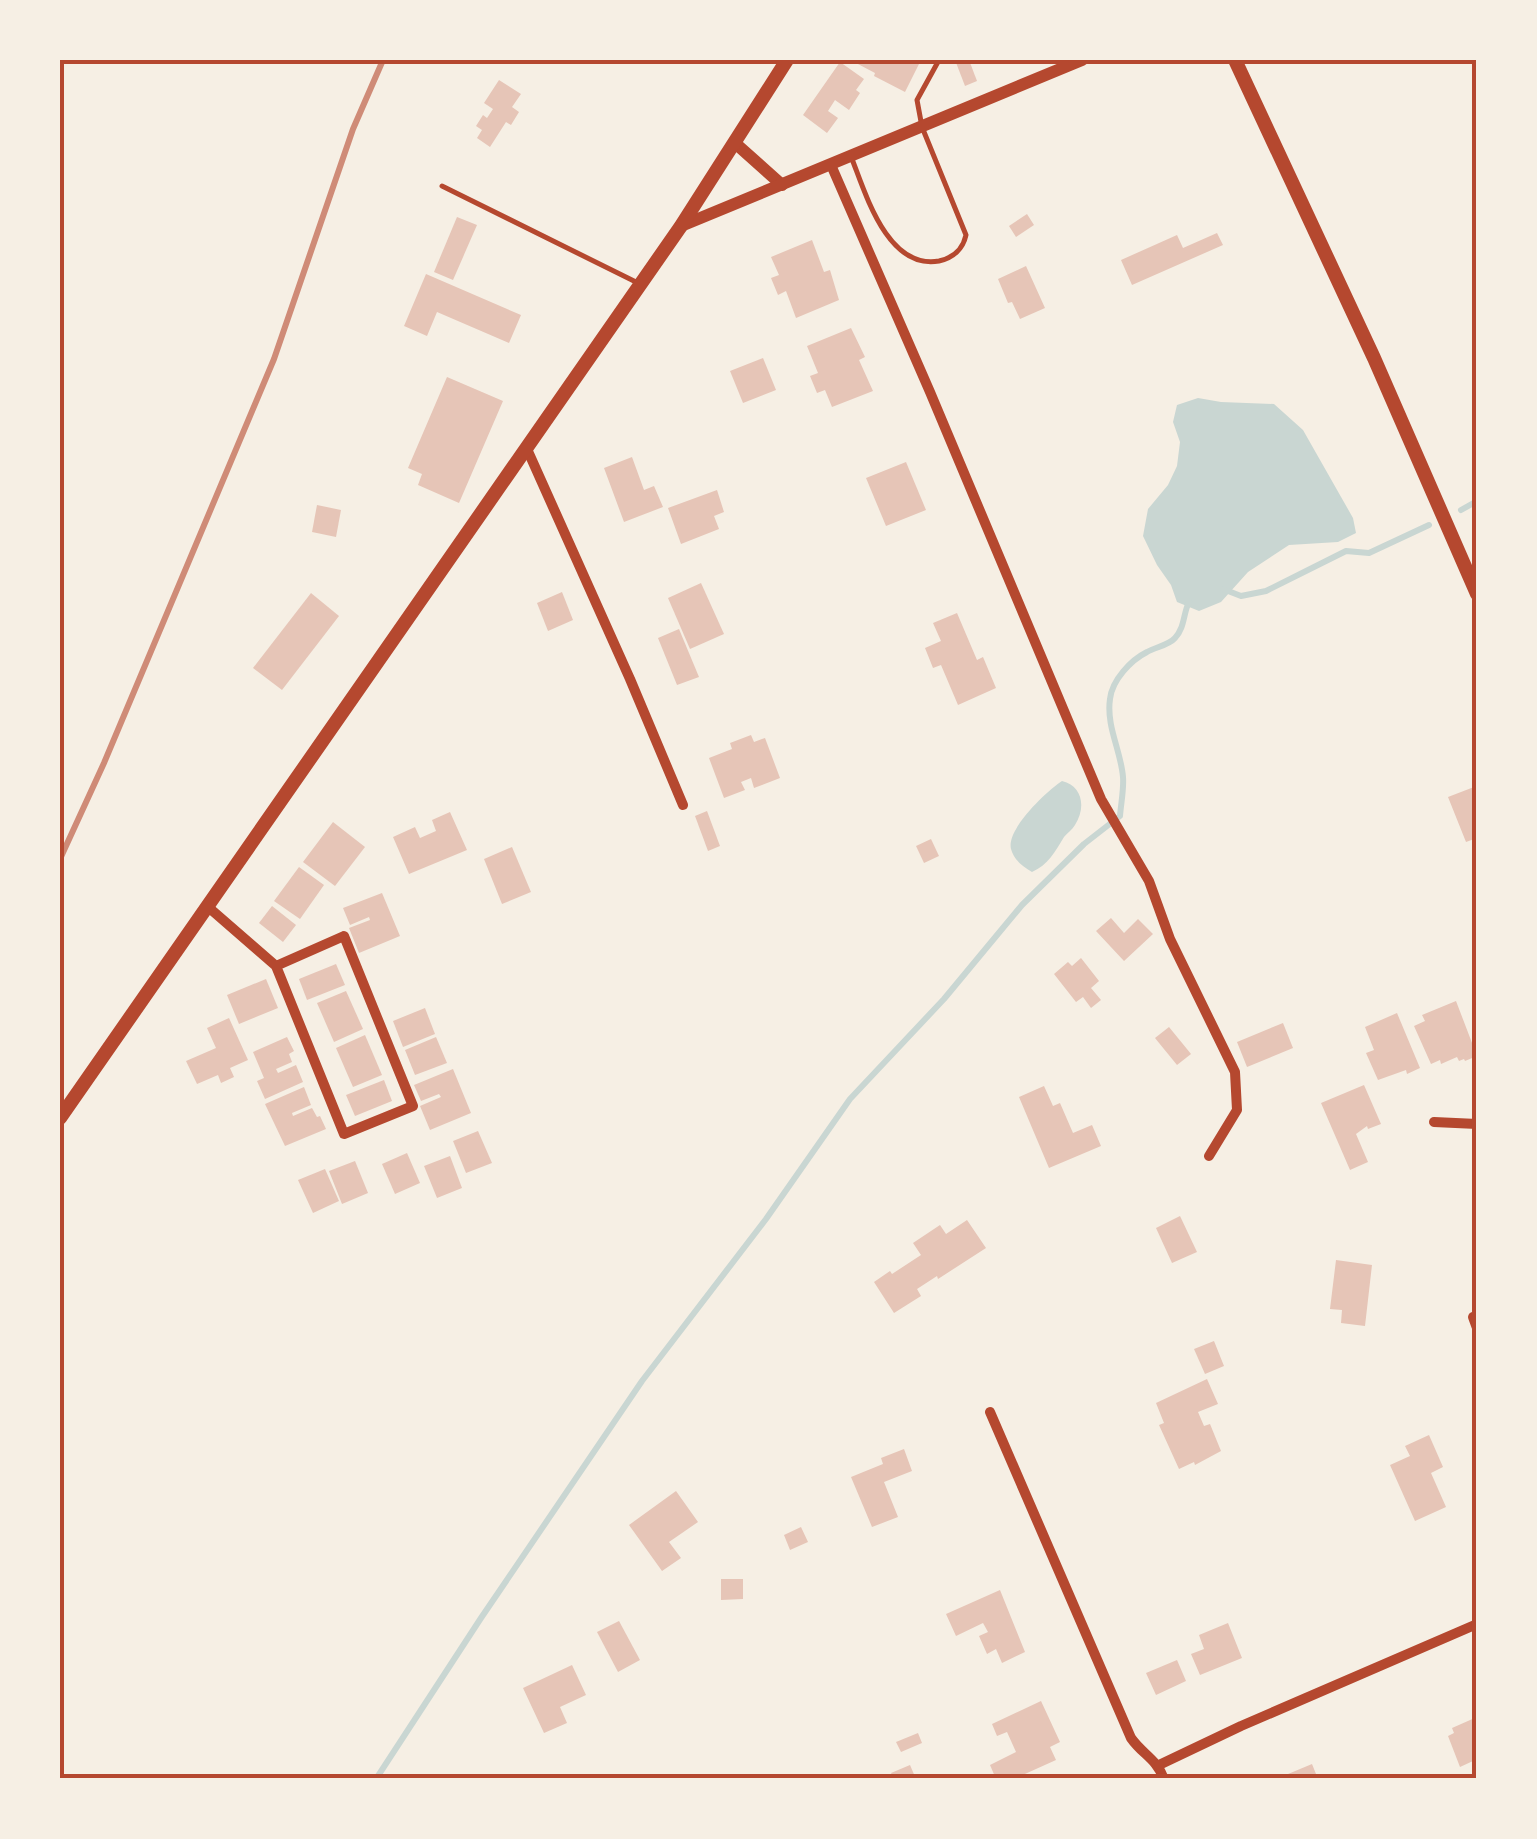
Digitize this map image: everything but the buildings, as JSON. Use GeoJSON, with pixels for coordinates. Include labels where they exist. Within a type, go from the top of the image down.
{"type":"FeatureCollection","features":[{"type":"Feature","properties":{"kind":"main road"},"geometry":{"type":"LineString","coordinates":[[60,1118],[681,226],[788,60]]}},
{"type":"Feature","properties":{"kind":"main road"},"geometry":{"type":"LineString","coordinates":[[1235,60],[1374,358],[1477,594]]}},
{"type":"Feature","properties":{"kind":"street"},"geometry":{"type":"LineString","coordinates":[[681,226],[1082,60]]}},
{"type":"Feature","properties":{"kind":"street"},"geometry":{"type":"LineString","coordinates":[[734,144],[782,185]]}},
{"type":"Feature","properties":{"kind":"street"},"geometry":{"type":"LineString","coordinates":[[832,165],[1101,799],[1149,881],[1170,939],[1235,1072],[1237,1110],[1209,1156]]}},
{"type":"Feature","properties":{"kind":"street"},"geometry":{"type":"LineString","coordinates":[[527,449],[683,806]]}},
{"type":"Feature","properties":{"kind":"street"},"geometry":{"type":"LineString","coordinates":[[207,906],[276,966],[344,1134],[412,1106],[344,936],[276,966]]}},
{"type":"Feature","properties":{"kind":"street"},"geometry":{"type":"LineString","coordinates":[[1434,1122],[1477,1124]]}},
{"type":"Feature","properties":{"kind":"street"},"geometry":{"type":"LineString","coordinates":[[990,1412],[1131,1738],[1159,1766],[1164,1779]]}},
{"type":"Feature","properties":{"kind":"street"},"geometry":{"type":"LineString","coordinates":[[1159,1766],[1241,1726],[1477,1624]]}},
{"type":"Feature","properties":{"kind":"lane"},"geometry":{"type":"LineString","coordinates":[[851,157],[876,218],[895,245],[906,254],[928,261],[940,261],[960,250],[966,235],[922,127],[917,100],[939,60]]}},
{"type":"Feature","properties":{"kind":"lane"},"geometry":{"type":"LineString","coordinates":[[442,186],[641,284]]}},
{"type":"Feature","properties":{"kind":"shaded area"},"geometry":{"type":"Polygon","coordinates":[[[1198,398],[1274,404],[1303,430],[1353,518],[1356,533],[1338,542],[1289,545],[1248,572],[1221,602],[1199,611],[1177,602],[1143,536],[1148,509],[1168,485],[1177,466],[1180,442],[1173,422],[1177,405],[1198,398]]]}},
{"type":"Feature","properties":{"kind":"shaded area"},"geometry":{"type":"Polygon","coordinates":[[[1062,781],[1078,793],[1078,818],[1051,858],[1032,872],[1014,857],[1011,841],[1029,811],[1062,781]]]}},
{"type":"Feature","properties":{"kind":"waterway"},"geometry":{"type":"LineString","coordinates":[[1461,510],[1477,501]]}},
{"type":"Feature","properties":{"kind":"waterway"},"geometry":{"type":"LineString","coordinates":[[1223,589],[1241,596],[1266,591],[1346,551],[1369,553],[1429,525]]}},
{"type":"Feature","properties":{"kind":"waterway"},"geometry":{"type":"LineString","coordinates":[[376,1779],[642,1381],[766,1219],[850,1099],[944,999],[1022,905],[1084,844],[1120,816],[1123,777],[1110,719],[1112,692],[1123,671],[1135,660],[1175,638],[1189,602]]}},
{"type":"Feature","properties":{"kind":"railway"},"geometry":{"type":"LineString","coordinates":[[60,859],[274,359],[353,129],[383,60]]}}]}
